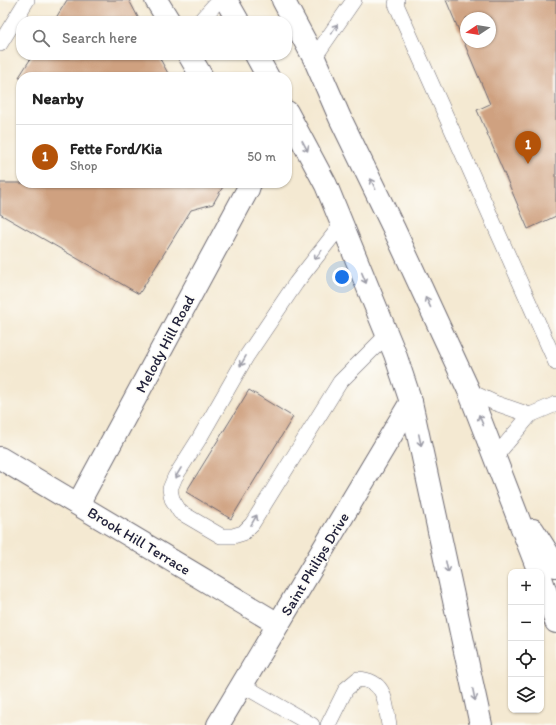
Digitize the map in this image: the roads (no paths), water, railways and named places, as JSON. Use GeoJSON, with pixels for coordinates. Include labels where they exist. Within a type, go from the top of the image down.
{"type":"FeatureCollection","features":[{"type":"Feature","properties":{"kind":"main road"},"geometry":{"type":"LineString","coordinates":[[156,0],[166,16]]}},
{"type":"Feature","properties":{"kind":"main road"},"geometry":{"type":"LineString","coordinates":[[226,0],[235,16]]}},
{"type":"Feature","properties":{"kind":"main road"},"geometry":{"type":"LineString","coordinates":[[283,0],[292,16]]}},
{"type":"Feature","properties":{"kind":"main road"},"geometry":{"type":"LineString","coordinates":[[292,17],[314,58],[340,118],[394,229],[469,391],[496,457],[538,569]]}},
{"type":"Feature","properties":{"kind":"main road"},"geometry":{"type":"LineString","coordinates":[[192,60],[199,72]]}},
{"type":"Feature","properties":{"kind":"main road"},"geometry":{"type":"LineString","coordinates":[[259,60],[265,72]]}},
{"type":"Feature","properties":{"kind":"main road"},"geometry":{"type":"LineString","coordinates":[[292,126],[326,185],[387,335],[411,402],[481,725]]}},
{"type":"Feature","properties":{"kind":"main road","name":"Melody Hill Road"},"geometry":{"type":"LineString","coordinates":[[78,504],[248,188]]}},
{"type":"Feature","properties":{"kind":"main road","name":"Saint Philips Drive"},"geometry":{"type":"LineString","coordinates":[[218,725],[411,402]]}},
{"type":"Feature","properties":{"kind":"main road","name":"Brook Hill Terrace"},"geometry":{"type":"LineString","coordinates":[[0,458],[278,624]]}},
{"type":"Feature","properties":{"kind":"main road"},"geometry":{"type":"LineString","coordinates":[[511,497],[556,566]]}},
{"type":"Feature","properties":{"kind":"main road"},"geometry":{"type":"LineString","coordinates":[[544,587],[556,622]]}},
{"type":"Feature","properties":{"kind":"lane"},"geometry":{"type":"LineString","coordinates":[[17,16],[27,0]]}},
{"type":"Feature","properties":{"kind":"lane"},"geometry":{"type":"LineString","coordinates":[[204,16],[218,0]]}},
{"type":"Feature","properties":{"kind":"lane"},"geometry":{"type":"LineString","coordinates":[[314,58],[354,0]]}},
{"type":"Feature","properties":{"kind":"lane"},"geometry":{"type":"LineString","coordinates":[[397,0],[396,4],[556,364]]}},
{"type":"Feature","properties":{"kind":"lane"},"geometry":{"type":"LineString","coordinates":[[0,44],[16,18]]}},
{"type":"Feature","properties":{"kind":"lane"},"geometry":{"type":"LineString","coordinates":[[342,224],[296,283],[246,357],[199,439],[175,477],[170,489],[172,499],[180,512],[221,536],[233,536],[243,533],[252,524],[340,382],[387,335]]}},
{"type":"Feature","properties":{"kind":"lane"},"geometry":{"type":"LineString","coordinates":[[469,391],[495,403],[530,416]]}},
{"type":"Feature","properties":{"kind":"lane"},"geometry":{"type":"LineString","coordinates":[[496,457],[530,416],[556,404]]}},
{"type":"Feature","properties":{"kind":"lane"},"geometry":{"type":"LineString","coordinates":[[328,725],[346,689],[358,679],[369,680],[378,686],[385,698],[389,725]]}},
{"type":"Feature","properties":{"kind":"lane"},"geometry":{"type":"LineString","coordinates":[[242,685],[312,725]]}},
{"type":"Feature","properties":{"kind":"place","name":"Fette Ford/Kia"},"geometry":{"type":"Point","coordinates":[528,164]}}]}
